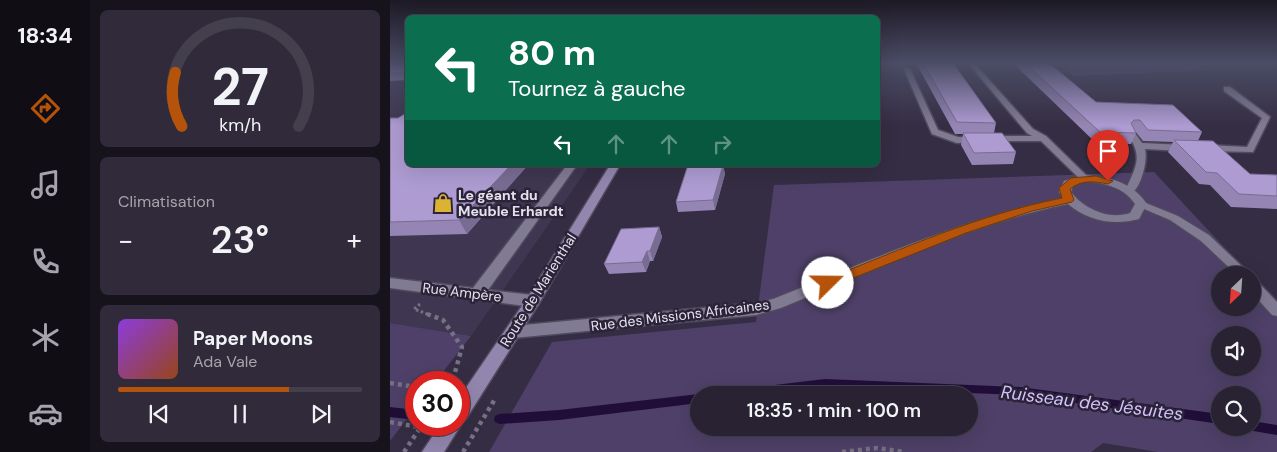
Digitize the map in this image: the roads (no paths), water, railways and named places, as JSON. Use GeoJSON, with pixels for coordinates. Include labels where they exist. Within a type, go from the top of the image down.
{"type":"FeatureCollection","features":[{"type":"Feature","properties":{"kind":"street"},"geometry":{"type":"LineString","coordinates":[[476,294],[571,167]]}},
{"type":"Feature","properties":{"kind":"street","name":"Route de Marienthal"},"geometry":{"type":"LineString","coordinates":[[470,397],[533,301],[614,167]]}},
{"type":"Feature","properties":{"kind":"street"},"geometry":{"type":"LineString","coordinates":[[1084,178],[1108,181],[1130,191],[1141,204],[1141,210],[1136,215],[1115,219],[1088,212],[1068,200],[1064,194],[1064,188],[1068,183],[1084,178]]}},
{"type":"Feature","properties":{"kind":"street","name":"Rue des Missions Africaines"},"geometry":{"type":"LineString","coordinates":[[513,332],[756,309],[776,304],[962,230],[1029,208],[1068,200]]}},
{"type":"Feature","properties":{"kind":"street","name":"Rue Ampère"},"geometry":{"type":"LineString","coordinates":[[390,283],[533,301]]}},
{"type":"Feature","properties":{"kind":"street"},"geometry":{"type":"LineString","coordinates":[[432,452],[443,436]]}},
{"type":"Feature","properties":{"kind":"lane"},"geometry":{"type":"LineString","coordinates":[[914,84],[935,132],[957,140],[1043,138]]}},
{"type":"Feature","properties":{"kind":"lane"},"geometry":{"type":"LineString","coordinates":[[989,84],[1030,131],[1043,138],[1084,178]]}},
{"type":"Feature","properties":{"kind":"lane"},"geometry":{"type":"LineString","coordinates":[[1200,148],[1250,150],[1266,117],[1227,89]]}},
{"type":"Feature","properties":{"kind":"lane"},"geometry":{"type":"LineString","coordinates":[[1130,191],[1144,155],[1141,146],[1132,135]]}},
{"type":"Feature","properties":{"kind":"lane"},"geometry":{"type":"LineString","coordinates":[[1141,146],[1190,148]]}},
{"type":"Feature","properties":{"kind":"lane"},"geometry":{"type":"LineString","coordinates":[[1141,204],[1174,218],[1205,238],[1235,266]]}},
{"type":"Feature","properties":{"kind":"lane"},"geometry":{"type":"LineString","coordinates":[[1261,294],[1277,311]]}},
{"type":"Feature","properties":{"kind":"waterway","name":"Ruisseau des Jésuites"},"geometry":{"type":"LineString","coordinates":[[800,386],[825,383],[898,386]]}},
{"type":"Feature","properties":{"kind":"waterway","name":"Ruisseau des Jésuites"},"geometry":{"type":"LineString","coordinates":[[978,389],[1020,391],[1211,418]]}},
{"type":"Feature","properties":{"kind":"waterway","name":"Ruisseau des Jésuites"},"geometry":{"type":"LineString","coordinates":[[499,419],[559,415],[690,399]]}},
{"type":"Feature","properties":{"kind":"waterway","name":"Ruisseau des Jésuites"},"geometry":{"type":"LineString","coordinates":[[390,412],[405,414]]}},
{"type":"Feature","properties":{"kind":"waterway","name":"Ruisseau des Jésuites"},"geometry":{"type":"LineString","coordinates":[[1261,427],[1277,430]]}},
{"type":"Feature","properties":{"kind":"place","name":"Le géant du Meuble Erhardt"},"geometry":{"type":"Point","coordinates":[443,203]}}]}
